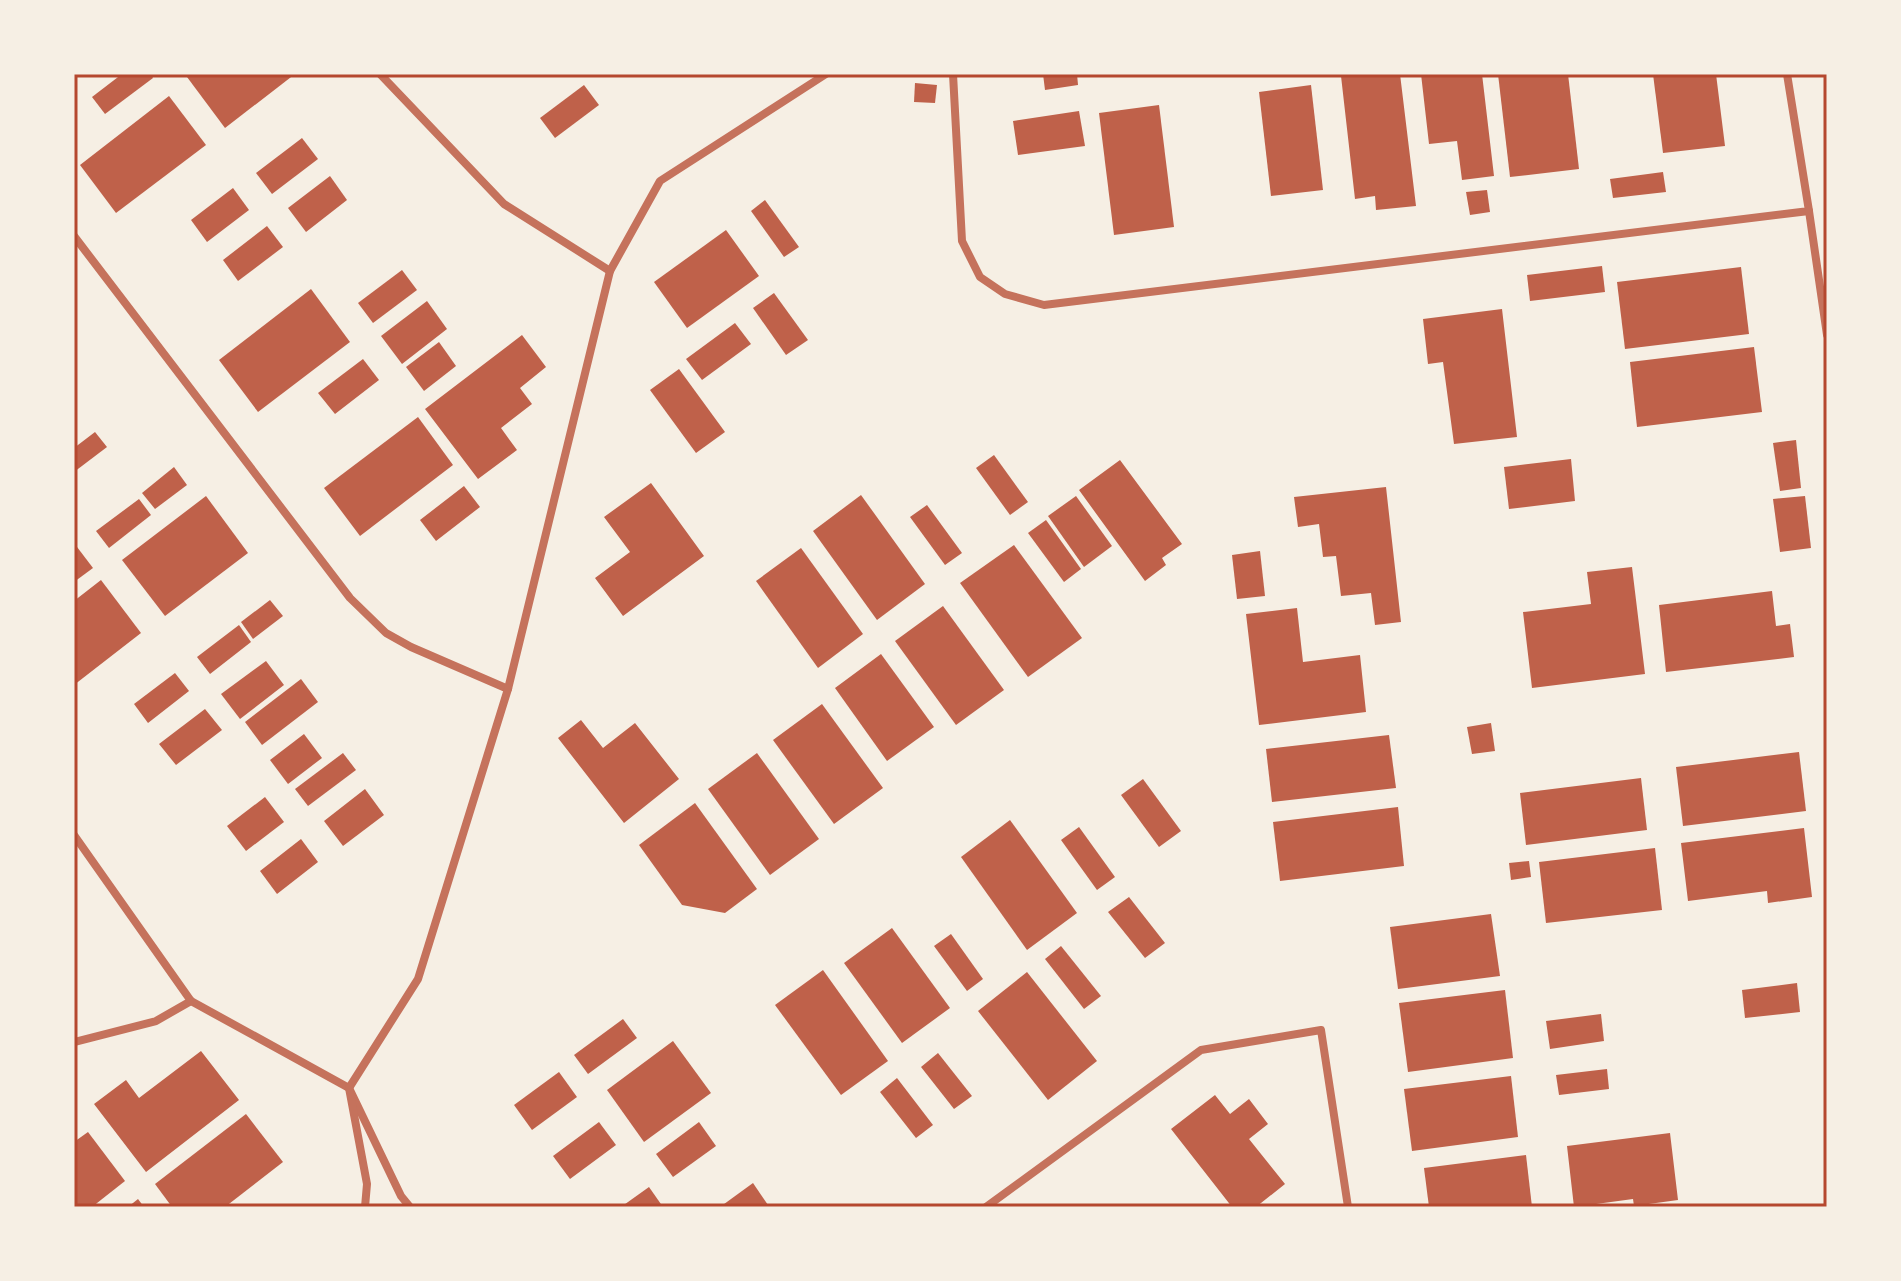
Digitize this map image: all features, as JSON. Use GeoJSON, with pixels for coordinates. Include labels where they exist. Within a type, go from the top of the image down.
{"type":"FeatureCollection","features":[{"type":"Feature","properties":{"kind":"street"},"geometry":{"type":"LineString","coordinates":[[380,74],[504,204],[610,271]]}},
{"type":"Feature","properties":{"kind":"street"},"geometry":{"type":"LineString","coordinates":[[365,1207],[367,1184],[349,1088],[418,979],[508,689],[610,271],[660,181],[826,74]]}},
{"type":"Feature","properties":{"kind":"street"},"geometry":{"type":"LineString","coordinates":[[953,74],[962,241],[980,277],[1005,294],[1044,305],[1809,211]]}},
{"type":"Feature","properties":{"kind":"street"},"geometry":{"type":"LineString","coordinates":[[1787,74],[1827,335]]}},
{"type":"Feature","properties":{"kind":"street"},"geometry":{"type":"LineString","coordinates":[[74,236],[350,598],[386,633],[508,689]]}},
{"type":"Feature","properties":{"kind":"street"},"geometry":{"type":"LineString","coordinates":[[74,835],[191,1001],[349,1088],[401,1196],[410,1207]]}},
{"type":"Feature","properties":{"kind":"street"},"geometry":{"type":"LineString","coordinates":[[74,1042],[156,1021],[191,1001]]}},
{"type":"Feature","properties":{"kind":"street"},"geometry":{"type":"LineString","coordinates":[[986,1207],[1201,1050],[1321,1030],[1348,1207]]}},
{"type":"Feature","properties":{"kind":"building"},"geometry":{"type":"Polygon","coordinates":[[[122,74],[151,74],[153,78],[105,114],[92,97],[122,74]]]}},
{"type":"Feature","properties":{"kind":"building"},"geometry":{"type":"Polygon","coordinates":[[[191,74],[295,74],[225,128],[187,77],[191,74]]]}},
{"type":"Feature","properties":{"kind":"building"},"geometry":{"type":"Polygon","coordinates":[[[1043,74],[1077,74],[1078,85],[1045,90],[1043,74]]]}},
{"type":"Feature","properties":{"kind":"building"},"geometry":{"type":"Polygon","coordinates":[[[1400,74],[1416,206],[1376,210],[1375,196],[1355,199],[1341,76],[1400,74]]]}},
{"type":"Feature","properties":{"kind":"building"},"geometry":{"type":"Polygon","coordinates":[[[1421,74],[1482,74],[1494,176],[1462,180],[1457,141],[1429,144],[1421,74]]]}},
{"type":"Feature","properties":{"kind":"building"},"geometry":{"type":"Polygon","coordinates":[[[1498,74],[1568,74],[1579,169],[1510,177],[1498,74]]]}},
{"type":"Feature","properties":{"kind":"building"},"geometry":{"type":"Polygon","coordinates":[[[1653,74],[1716,74],[1725,146],[1663,153],[1653,74]]]}},
{"type":"Feature","properties":{"kind":"building"},"geometry":{"type":"Polygon","coordinates":[[[915,83],[937,85],[935,103],[914,102],[915,83]]]}},
{"type":"Feature","properties":{"kind":"building"},"geometry":{"type":"Polygon","coordinates":[[[584,85],[599,105],[555,138],[540,118],[584,85]]]}},
{"type":"Feature","properties":{"kind":"building"},"geometry":{"type":"Polygon","coordinates":[[[1311,85],[1323,190],[1271,196],[1259,92],[1311,85]]]}},
{"type":"Feature","properties":{"kind":"building"},"geometry":{"type":"Polygon","coordinates":[[[169,96],[206,145],[116,213],[80,165],[169,96]]]}},
{"type":"Feature","properties":{"kind":"building"},"geometry":{"type":"Polygon","coordinates":[[[1159,105],[1174,227],[1114,235],[1099,113],[1159,105]]]}},
{"type":"Feature","properties":{"kind":"building"},"geometry":{"type":"Polygon","coordinates":[[[1079,111],[1085,146],[1018,155],[1013,121],[1079,111]]]}},
{"type":"Feature","properties":{"kind":"building"},"geometry":{"type":"Polygon","coordinates":[[[302,138],[318,159],[272,194],[256,173],[302,138]]]}},
{"type":"Feature","properties":{"kind":"building"},"geometry":{"type":"Polygon","coordinates":[[[1663,172],[1666,192],[1613,198],[1610,179],[1663,172]]]}},
{"type":"Feature","properties":{"kind":"building"},"geometry":{"type":"Polygon","coordinates":[[[330,176],[347,200],[306,232],[288,208],[330,176]]]}},
{"type":"Feature","properties":{"kind":"building"},"geometry":{"type":"Polygon","coordinates":[[[233,188],[249,210],[207,242],[191,220],[233,188]]]}},
{"type":"Feature","properties":{"kind":"building"},"geometry":{"type":"Polygon","coordinates":[[[1487,190],[1490,212],[1470,215],[1466,192],[1487,190]]]}},
{"type":"Feature","properties":{"kind":"building"},"geometry":{"type":"Polygon","coordinates":[[[765,200],[799,247],[784,257],[751,211],[765,200]]]}},
{"type":"Feature","properties":{"kind":"building"},"geometry":{"type":"Polygon","coordinates":[[[267,226],[283,247],[238,281],[223,260],[267,226]]]}},
{"type":"Feature","properties":{"kind":"building"},"geometry":{"type":"Polygon","coordinates":[[[726,230],[759,276],[687,328],[654,282],[726,230]]]}},
{"type":"Feature","properties":{"kind":"building"},"geometry":{"type":"Polygon","coordinates":[[[1602,266],[1605,292],[1530,301],[1527,275],[1602,266]]]}},
{"type":"Feature","properties":{"kind":"building"},"geometry":{"type":"Polygon","coordinates":[[[1741,267],[1749,334],[1625,349],[1617,282],[1741,267]]]}},
{"type":"Feature","properties":{"kind":"building"},"geometry":{"type":"Polygon","coordinates":[[[402,270],[417,290],[373,323],[358,303],[402,270]]]}},
{"type":"Feature","properties":{"kind":"building"},"geometry":{"type":"Polygon","coordinates":[[[311,289],[350,342],[258,412],[219,360],[311,289]]]}},
{"type":"Feature","properties":{"kind":"building"},"geometry":{"type":"Polygon","coordinates":[[[774,293],[808,340],[786,355],[753,308],[774,293]]]}},
{"type":"Feature","properties":{"kind":"building"},"geometry":{"type":"Polygon","coordinates":[[[427,301],[447,329],[402,364],[381,336],[427,301]]]}},
{"type":"Feature","properties":{"kind":"building"},"geometry":{"type":"Polygon","coordinates":[[[1502,309],[1517,437],[1454,444],[1443,362],[1428,364],[1423,319],[1502,309]]]}},
{"type":"Feature","properties":{"kind":"building"},"geometry":{"type":"Polygon","coordinates":[[[735,323],[751,344],[702,380],[686,359],[735,323]]]}},
{"type":"Feature","properties":{"kind":"building"},"geometry":{"type":"Polygon","coordinates":[[[522,335],[546,367],[520,388],[532,404],[501,428],[517,450],[478,479],[425,409],[522,335]]]}},
{"type":"Feature","properties":{"kind":"building"},"geometry":{"type":"Polygon","coordinates":[[[439,342],[456,366],[424,391],[406,367],[439,342]]]}},
{"type":"Feature","properties":{"kind":"building"},"geometry":{"type":"Polygon","coordinates":[[[1754,347],[1762,412],[1637,427],[1630,362],[1754,347]]]}},
{"type":"Feature","properties":{"kind":"building"},"geometry":{"type":"Polygon","coordinates":[[[363,359],[379,380],[335,414],[318,393],[363,359]]]}},
{"type":"Feature","properties":{"kind":"building"},"geometry":{"type":"Polygon","coordinates":[[[679,369],[725,432],[696,453],[650,390],[679,369]]]}},
{"type":"Feature","properties":{"kind":"building"},"geometry":{"type":"Polygon","coordinates":[[[418,417],[453,465],[360,536],[324,488],[418,417]]]}},
{"type":"Feature","properties":{"kind":"building"},"geometry":{"type":"Polygon","coordinates":[[[95,432],[107,447],[74,472],[74,448],[95,432]]]}},
{"type":"Feature","properties":{"kind":"building"},"geometry":{"type":"Polygon","coordinates":[[[1796,440],[1801,488],[1780,491],[1773,443],[1796,440]]]}},
{"type":"Feature","properties":{"kind":"building"},"geometry":{"type":"Polygon","coordinates":[[[994,455],[1028,502],[1010,515],[976,468],[994,455]]]}},
{"type":"Feature","properties":{"kind":"building"},"geometry":{"type":"Polygon","coordinates":[[[1571,459],[1575,501],[1509,509],[1504,467],[1571,459]]]}},
{"type":"Feature","properties":{"kind":"building"},"geometry":{"type":"Polygon","coordinates":[[[1120,460],[1182,544],[1162,558],[1166,565],[1145,581],[1079,490],[1120,460]]]}},
{"type":"Feature","properties":{"kind":"building"},"geometry":{"type":"Polygon","coordinates":[[[174,467],[187,485],[155,509],[142,493],[174,467]]]}},
{"type":"Feature","properties":{"kind":"building"},"geometry":{"type":"Polygon","coordinates":[[[651,483],[704,556],[623,616],[595,578],[630,552],[604,517],[651,483]]]}},
{"type":"Feature","properties":{"kind":"building"},"geometry":{"type":"Polygon","coordinates":[[[464,486],[480,507],[436,541],[420,520],[464,486]]]}},
{"type":"Feature","properties":{"kind":"building"},"geometry":{"type":"Polygon","coordinates":[[[1386,487],[1401,622],[1375,625],[1371,593],[1341,596],[1336,556],[1323,557],[1319,524],[1298,527],[1294,497],[1386,487]]]}},
{"type":"Feature","properties":{"kind":"building"},"geometry":{"type":"Polygon","coordinates":[[[861,495],[925,584],[877,620],[813,531],[861,495]]]}},
{"type":"Feature","properties":{"kind":"building"},"geometry":{"type":"Polygon","coordinates":[[[206,496],[248,553],[165,616],[122,560],[206,496]]]}},
{"type":"Feature","properties":{"kind":"building"},"geometry":{"type":"Polygon","coordinates":[[[1076,496],[1112,546],[1084,567],[1048,516],[1076,496]]]}},
{"type":"Feature","properties":{"kind":"building"},"geometry":{"type":"Polygon","coordinates":[[[1805,496],[1811,548],[1780,552],[1773,499],[1805,496]]]}},
{"type":"Feature","properties":{"kind":"building"},"geometry":{"type":"Polygon","coordinates":[[[139,499],[151,515],[109,548],[96,531],[139,499]]]}},
{"type":"Feature","properties":{"kind":"building"},"geometry":{"type":"Polygon","coordinates":[[[927,505],[962,553],[945,565],[910,517],[927,505]]]}},
{"type":"Feature","properties":{"kind":"building"},"geometry":{"type":"Polygon","coordinates":[[[1046,520],[1081,569],[1064,582],[1028,533],[1046,520]]]}},
{"type":"Feature","properties":{"kind":"building"},"geometry":{"type":"Polygon","coordinates":[[[74,543],[93,568],[74,582],[74,543]]]}},
{"type":"Feature","properties":{"kind":"building"},"geometry":{"type":"Polygon","coordinates":[[[1014,545],[1082,638],[1028,677],[960,583],[1014,545]]]}},
{"type":"Feature","properties":{"kind":"building"},"geometry":{"type":"Polygon","coordinates":[[[801,548],[863,634],[818,668],[756,581],[801,548]]]}},
{"type":"Feature","properties":{"kind":"building"},"geometry":{"type":"Polygon","coordinates":[[[1260,551],[1265,596],[1237,599],[1232,555],[1260,551]]]}},
{"type":"Feature","properties":{"kind":"building"},"geometry":{"type":"Polygon","coordinates":[[[1632,567],[1645,674],[1532,688],[1523,612],[1591,604],[1587,572],[1632,567]]]}},
{"type":"Feature","properties":{"kind":"building"},"geometry":{"type":"Polygon","coordinates":[[[101,580],[141,633],[74,685],[74,601],[101,580]]]}},
{"type":"Feature","properties":{"kind":"building"},"geometry":{"type":"Polygon","coordinates":[[[1772,591],[1776,626],[1790,624],[1794,657],[1666,672],[1659,605],[1772,591]]]}},
{"type":"Feature","properties":{"kind":"building"},"geometry":{"type":"Polygon","coordinates":[[[270,600],[283,616],[253,639],[241,622],[270,600]]]}},
{"type":"Feature","properties":{"kind":"building"},"geometry":{"type":"Polygon","coordinates":[[[943,606],[1004,690],[956,725],[895,641],[943,606]]]}},
{"type":"Feature","properties":{"kind":"building"},"geometry":{"type":"Polygon","coordinates":[[[1297,608],[1303,662],[1360,655],[1366,712],[1259,725],[1246,614],[1297,608]]]}},
{"type":"Feature","properties":{"kind":"building"},"geometry":{"type":"Polygon","coordinates":[[[239,625],[251,642],[210,674],[197,657],[239,625]]]}},
{"type":"Feature","properties":{"kind":"building"},"geometry":{"type":"Polygon","coordinates":[[[881,654],[934,727],[887,761],[835,688],[881,654]]]}},
{"type":"Feature","properties":{"kind":"building"},"geometry":{"type":"Polygon","coordinates":[[[266,661],[284,685],[240,719],[221,694],[266,661]]]}},
{"type":"Feature","properties":{"kind":"building"},"geometry":{"type":"Polygon","coordinates":[[[175,673],[189,691],[148,723],[134,704],[175,673]]]}},
{"type":"Feature","properties":{"kind":"building"},"geometry":{"type":"Polygon","coordinates":[[[301,679],[318,702],[262,745],[245,722],[301,679]]]}},
{"type":"Feature","properties":{"kind":"building"},"geometry":{"type":"Polygon","coordinates":[[[822,704],[883,788],[834,824],[773,740],[822,704]]]}},
{"type":"Feature","properties":{"kind":"building"},"geometry":{"type":"Polygon","coordinates":[[[205,709],[222,730],[176,765],[159,744],[205,709]]]}},
{"type":"Feature","properties":{"kind":"building"},"geometry":{"type":"Polygon","coordinates":[[[581,720],[603,748],[635,723],[679,779],[624,823],[558,738],[581,720]]]}},
{"type":"Feature","properties":{"kind":"building"},"geometry":{"type":"Polygon","coordinates":[[[1491,723],[1495,751],[1472,754],[1467,727],[1491,723]]]}},
{"type":"Feature","properties":{"kind":"building"},"geometry":{"type":"Polygon","coordinates":[[[304,734],[322,758],[288,784],[270,760],[304,734]]]}},
{"type":"Feature","properties":{"kind":"building"},"geometry":{"type":"Polygon","coordinates":[[[1389,735],[1396,788],[1272,802],[1266,749],[1389,735]]]}},
{"type":"Feature","properties":{"kind":"building"},"geometry":{"type":"Polygon","coordinates":[[[1799,752],[1806,811],[1683,826],[1676,767],[1799,752]]]}},
{"type":"Feature","properties":{"kind":"building"},"geometry":{"type":"Polygon","coordinates":[[[343,753],[356,770],[308,806],[295,789],[343,753]]]}},
{"type":"Feature","properties":{"kind":"building"},"geometry":{"type":"Polygon","coordinates":[[[757,753],[819,839],[770,875],[708,789],[757,753]]]}},
{"type":"Feature","properties":{"kind":"building"},"geometry":{"type":"Polygon","coordinates":[[[1641,778],[1647,830],[1526,845],[1520,793],[1641,778]]]}},
{"type":"Feature","properties":{"kind":"building"},"geometry":{"type":"Polygon","coordinates":[[[1143,779],[1181,831],[1159,847],[1121,795],[1143,779]]]}},
{"type":"Feature","properties":{"kind":"building"},"geometry":{"type":"Polygon","coordinates":[[[365,789],[384,815],[343,846],[324,821],[365,789]]]}},
{"type":"Feature","properties":{"kind":"building"},"geometry":{"type":"Polygon","coordinates":[[[265,797],[284,822],[246,851],[227,826],[265,797]]]}},
{"type":"Feature","properties":{"kind":"building"},"geometry":{"type":"Polygon","coordinates":[[[695,803],[757,889],[725,913],[682,905],[639,845],[695,803]]]}},
{"type":"Feature","properties":{"kind":"building"},"geometry":{"type":"Polygon","coordinates":[[[1398,807],[1404,866],[1280,881],[1273,822],[1398,807]]]}},
{"type":"Feature","properties":{"kind":"building"},"geometry":{"type":"Polygon","coordinates":[[[1010,820],[1077,913],[1027,950],[961,857],[1010,820]]]}},
{"type":"Feature","properties":{"kind":"building"},"geometry":{"type":"Polygon","coordinates":[[[1079,827],[1115,877],[1097,890],[1061,840],[1079,827]]]}},
{"type":"Feature","properties":{"kind":"building"},"geometry":{"type":"Polygon","coordinates":[[[1804,828],[1812,897],[1768,903],[1767,891],[1688,901],[1681,843],[1804,828]]]}},
{"type":"Feature","properties":{"kind":"building"},"geometry":{"type":"Polygon","coordinates":[[[301,839],[318,862],[277,894],[260,871],[301,839]]]}},
{"type":"Feature","properties":{"kind":"building"},"geometry":{"type":"Polygon","coordinates":[[[1655,848],[1662,910],[1546,923],[1539,862],[1655,848]]]}},
{"type":"Feature","properties":{"kind":"building"},"geometry":{"type":"Polygon","coordinates":[[[1529,861],[1531,877],[1511,880],[1509,863],[1529,861]]]}},
{"type":"Feature","properties":{"kind":"building"},"geometry":{"type":"Polygon","coordinates":[[[1129,897],[1165,943],[1145,958],[1108,912],[1129,897]]]}},
{"type":"Feature","properties":{"kind":"building"},"geometry":{"type":"Polygon","coordinates":[[[1491,914],[1500,976],[1398,989],[1390,927],[1491,914]]]}},
{"type":"Feature","properties":{"kind":"building"},"geometry":{"type":"Polygon","coordinates":[[[892,928],[950,1008],[902,1043],[844,963],[892,928]]]}},
{"type":"Feature","properties":{"kind":"building"},"geometry":{"type":"Polygon","coordinates":[[[951,934],[983,979],[967,991],[934,946],[951,934]]]}},
{"type":"Feature","properties":{"kind":"building"},"geometry":{"type":"Polygon","coordinates":[[[1061,946],[1101,996],[1084,1009],[1045,959],[1061,946]]]}},
{"type":"Feature","properties":{"kind":"building"},"geometry":{"type":"Polygon","coordinates":[[[823,970],[888,1061],[841,1095],[775,1005],[823,970]]]}},
{"type":"Feature","properties":{"kind":"building"},"geometry":{"type":"Polygon","coordinates":[[[1027,972],[1097,1061],[1048,1100],[978,1011],[1027,972]]]}},
{"type":"Feature","properties":{"kind":"building"},"geometry":{"type":"Polygon","coordinates":[[[1797,983],[1800,1012],[1745,1018],[1742,990],[1797,983]]]}},
{"type":"Feature","properties":{"kind":"building"},"geometry":{"type":"Polygon","coordinates":[[[1505,990],[1513,1058],[1408,1072],[1399,1003],[1505,990]]]}},
{"type":"Feature","properties":{"kind":"building"},"geometry":{"type":"Polygon","coordinates":[[[1601,1014],[1604,1041],[1550,1049],[1546,1021],[1601,1014]]]}},
{"type":"Feature","properties":{"kind":"building"},"geometry":{"type":"Polygon","coordinates":[[[623,1019],[637,1038],[588,1074],[574,1055],[623,1019]]]}},
{"type":"Feature","properties":{"kind":"building"},"geometry":{"type":"Polygon","coordinates":[[[673,1041],[711,1093],[644,1142],[607,1090],[673,1041]]]}},
{"type":"Feature","properties":{"kind":"building"},"geometry":{"type":"Polygon","coordinates":[[[201,1051],[239,1100],[146,1172],[94,1104],[126,1080],[139,1098],[201,1051]]]}},
{"type":"Feature","properties":{"kind":"building"},"geometry":{"type":"Polygon","coordinates":[[[938,1053],[972,1096],[954,1109],[921,1067],[938,1053]]]}},
{"type":"Feature","properties":{"kind":"building"},"geometry":{"type":"Polygon","coordinates":[[[1607,1069],[1609,1089],[1559,1095],[1556,1075],[1607,1069]]]}},
{"type":"Feature","properties":{"kind":"building"},"geometry":{"type":"Polygon","coordinates":[[[559,1072],[577,1097],[532,1130],[514,1105],[559,1072]]]}},
{"type":"Feature","properties":{"kind":"building"},"geometry":{"type":"Polygon","coordinates":[[[1511,1076],[1518,1137],[1412,1151],[1404,1089],[1511,1076]]]}},
{"type":"Feature","properties":{"kind":"building"},"geometry":{"type":"Polygon","coordinates":[[[897,1078],[933,1125],[916,1138],[880,1092],[897,1078]]]}},
{"type":"Feature","properties":{"kind":"building"},"geometry":{"type":"Polygon","coordinates":[[[1215,1095],[1230,1114],[1249,1099],[1268,1124],[1249,1139],[1285,1184],[1256,1207],[1232,1207],[1171,1129],[1215,1095]]]}},
{"type":"Feature","properties":{"kind":"building"},"geometry":{"type":"Polygon","coordinates":[[[246,1114],[283,1162],[225,1207],[172,1207],[155,1184],[246,1114]]]}},
{"type":"Feature","properties":{"kind":"building"},"geometry":{"type":"Polygon","coordinates":[[[599,1122],[616,1145],[570,1179],[553,1156],[599,1122]]]}},
{"type":"Feature","properties":{"kind":"building"},"geometry":{"type":"Polygon","coordinates":[[[699,1122],[716,1146],[673,1177],[656,1154],[699,1122]]]}},
{"type":"Feature","properties":{"kind":"building"},"geometry":{"type":"Polygon","coordinates":[[[88,1132],[125,1181],[92,1207],[74,1207],[74,1142],[88,1132]]]}},
{"type":"Feature","properties":{"kind":"building"},"geometry":{"type":"Polygon","coordinates":[[[1670,1133],[1678,1200],[1634,1206],[1633,1199],[1574,1207],[1567,1146],[1670,1133]]]}},
{"type":"Feature","properties":{"kind":"building"},"geometry":{"type":"Polygon","coordinates":[[[1526,1155],[1532,1207],[1429,1207],[1424,1168],[1526,1155]]]}},
{"type":"Feature","properties":{"kind":"building"},"geometry":{"type":"Polygon","coordinates":[[[753,1183],[768,1205],[720,1207],[753,1183]]]}},
{"type":"Feature","properties":{"kind":"building"},"geometry":{"type":"Polygon","coordinates":[[[649,1187],[663,1207],[621,1207],[649,1187]]]}},
{"type":"Feature","properties":{"kind":"building"},"geometry":{"type":"Polygon","coordinates":[[[138,1199],[144,1207],[128,1207],[138,1199]]]}}]}
